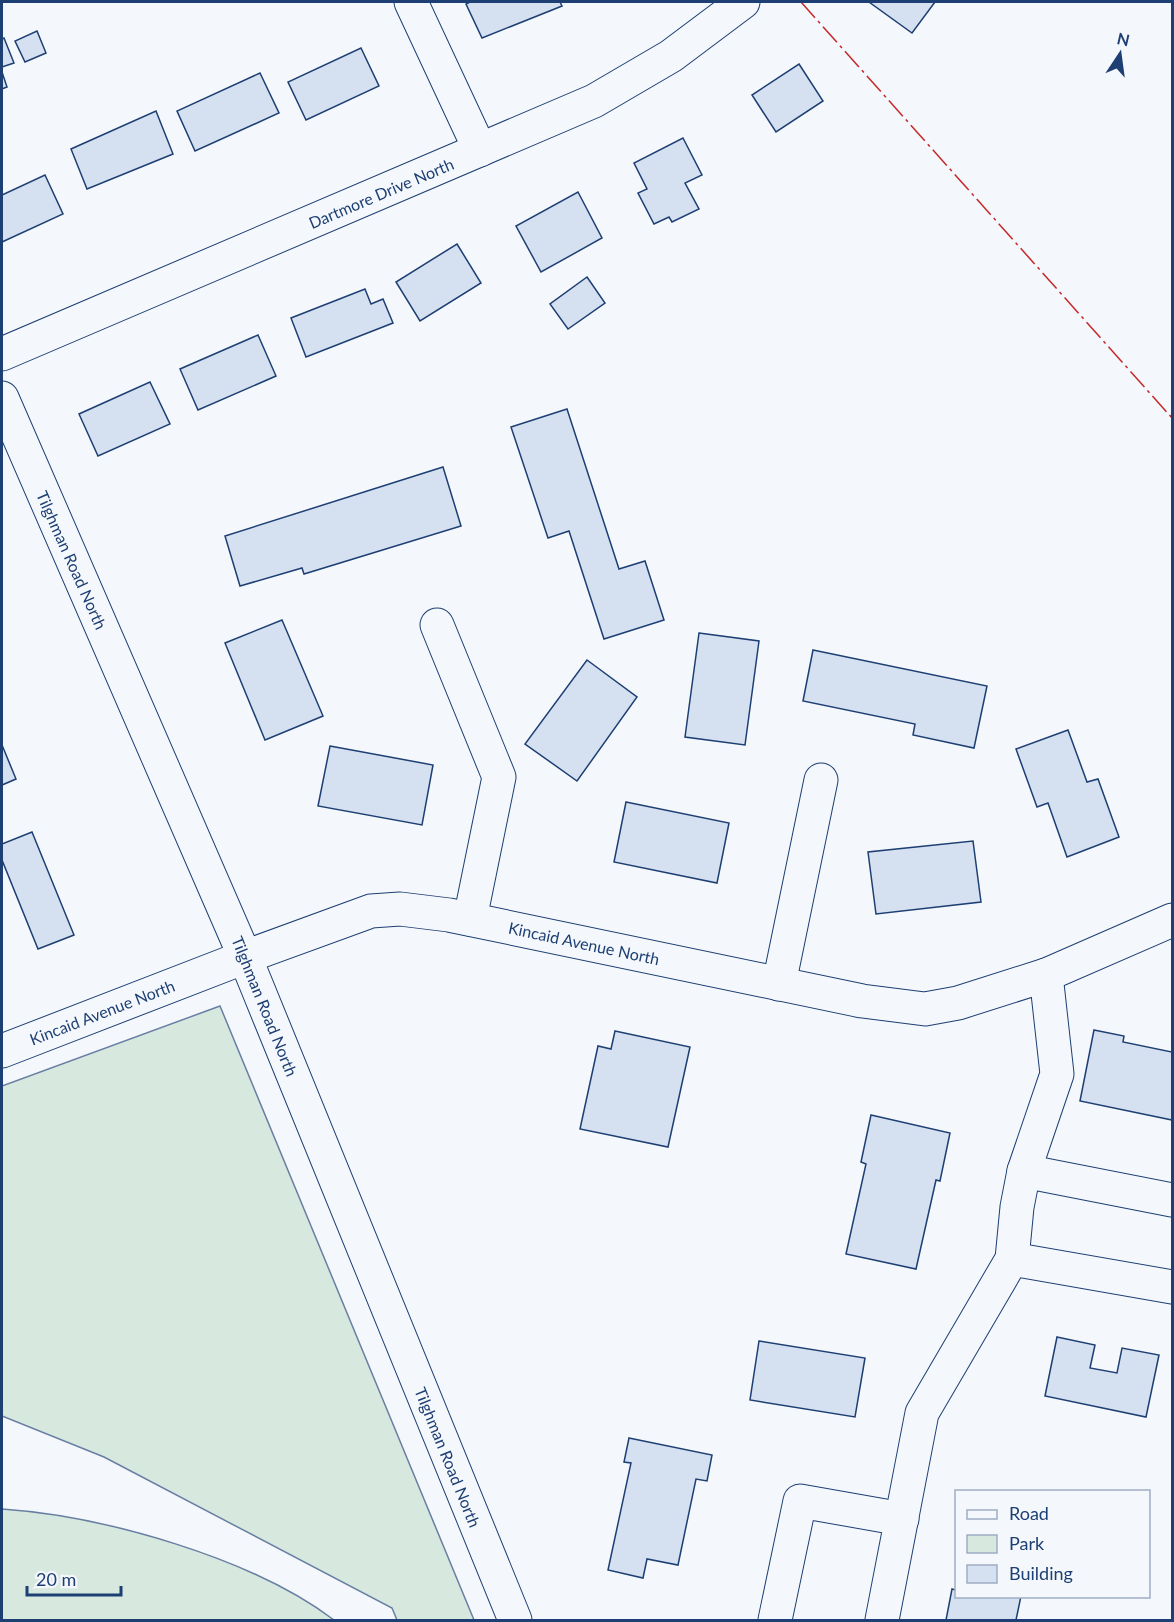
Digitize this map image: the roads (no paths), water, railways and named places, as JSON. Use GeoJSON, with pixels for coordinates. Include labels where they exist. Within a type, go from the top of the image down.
{"type":"FeatureCollection","features":[{"type":"Feature","properties":{"kind":"street"},"geometry":{"type":"LineString","coordinates":[[411,2],[480,150]]}},
{"type":"Feature","properties":{"kind":"street","name":"Dartmore Drive North"},"geometry":{"type":"LineString","coordinates":[[2,354],[594,101],[671,56],[743,2]]}},
{"type":"Feature","properties":{"kind":"street","name":"Tilghman Road North"},"geometry":{"type":"LineString","coordinates":[[2,398],[245,957],[515,1620]]}},
{"type":"Feature","properties":{"kind":"street"},"geometry":{"type":"LineString","coordinates":[[436,625],[499,777],[470,919]]}},
{"type":"Feature","properties":{"kind":"street"},"geometry":{"type":"LineString","coordinates":[[780,984],[821,780]]}},
{"type":"Feature","properties":{"kind":"street","name":"Kincaid Avenue North"},"geometry":{"type":"LineString","coordinates":[[2,1052],[245,957],[371,911],[400,909],[470,919],[862,1002],[925,1009],[958,1003],[1047,975],[1173,920]]}},
{"type":"Feature","properties":{"kind":"street"},"geometry":{"type":"LineString","coordinates":[[882,1620],[922,1413],[1012,1259],[1017,1207],[1024,1171],[1057,1074],[1047,975]]}},
{"type":"Feature","properties":{"kind":"street"},"geometry":{"type":"LineString","coordinates":[[1024,1171],[1173,1200]]}},
{"type":"Feature","properties":{"kind":"street"},"geometry":{"type":"LineString","coordinates":[[1012,1259],[1173,1287]]}},
{"type":"Feature","properties":{"kind":"street"},"geometry":{"type":"LineString","coordinates":[[775,1620],[800,1501],[902,1519]]}}]}
